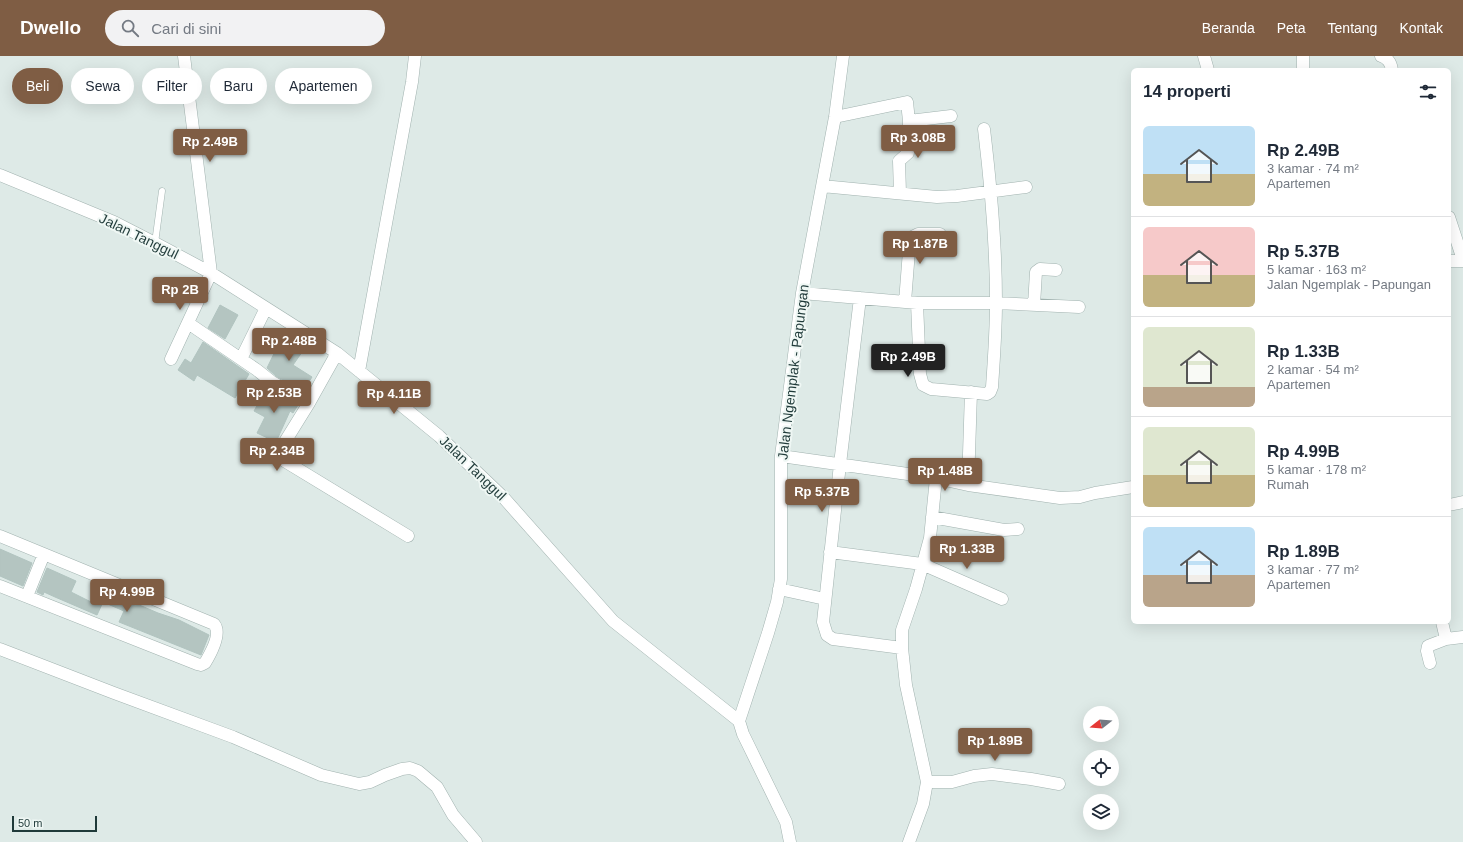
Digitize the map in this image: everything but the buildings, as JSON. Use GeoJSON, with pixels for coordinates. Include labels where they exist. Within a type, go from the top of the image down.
{"type":"FeatureCollection","features":[{"type":"Feature","properties":{"kind":"street"},"geometry":{"type":"LineString","coordinates":[[171,359],[212,273],[184,56]]}},
{"type":"Feature","properties":{"kind":"street"},"geometry":{"type":"LineString","coordinates":[[358,371],[412,82],[414,56]]}},
{"type":"Feature","properties":{"kind":"street","name":"Jalan Ngemplak - Papungan"},"geometry":{"type":"LineString","coordinates":[[739,721],[768,633],[781,579],[781,456],[802,293],[835,117],[843,56]]}},
{"type":"Feature","properties":{"kind":"street"},"geometry":{"type":"LineString","coordinates":[[1204,56],[1207,68]]}},
{"type":"Feature","properties":{"kind":"street"},"geometry":{"type":"LineString","coordinates":[[1303,56],[1303,68]]}},
{"type":"Feature","properties":{"kind":"street"},"geometry":{"type":"LineString","coordinates":[[1381,56],[1390,62],[1392,68]]}},
{"type":"Feature","properties":{"kind":"street"},"geometry":{"type":"LineString","coordinates":[[835,117],[907,102],[908,153],[899,161],[900,193]]}},
{"type":"Feature","properties":{"kind":"street"},"geometry":{"type":"LineString","coordinates":[[908,122],[951,116]]}},
{"type":"Feature","properties":{"kind":"street"},"geometry":{"type":"LineString","coordinates":[[940,234],[918,234],[910,238],[911,303],[920,374],[923,385],[931,389],[986,394],[990,392],[992,387],[996,304],[992,192],[984,129]]}},
{"type":"Feature","properties":{"kind":"street","name":"Jalan Tanggul"},"geometry":{"type":"LineString","coordinates":[[0,176],[114,222],[155,243],[212,273],[337,353],[440,436],[503,496],[613,622],[739,721]]}},
{"type":"Feature","properties":{"kind":"street"},"geometry":{"type":"LineString","coordinates":[[822,186],[936,197],[992,192],[1026,187]]}},
{"type":"Feature","properties":{"kind":"street"},"geometry":{"type":"LineString","coordinates":[[1451,223],[1463,261],[1451,261]]}},
{"type":"Feature","properties":{"kind":"street"},"geometry":{"type":"LineString","coordinates":[[1034,305],[1036,272],[1040,269],[1056,270]]}},
{"type":"Feature","properties":{"kind":"street"},"geometry":{"type":"LineString","coordinates":[[802,293],[911,303],[1080,307]]}},
{"type":"Feature","properties":{"kind":"street"},"geometry":{"type":"LineString","coordinates":[[860,298],[823,622],[827,635],[833,639],[902,648]]}},
{"type":"Feature","properties":{"kind":"street"},"geometry":{"type":"LineString","coordinates":[[241,358],[266,308]]}},
{"type":"Feature","properties":{"kind":"street"},"geometry":{"type":"LineString","coordinates":[[188,323],[241,358],[272,382],[309,403]]}},
{"type":"Feature","properties":{"kind":"street"},"geometry":{"type":"LineString","coordinates":[[337,353],[309,403],[278,453],[279,459],[408,536]]}},
{"type":"Feature","properties":{"kind":"street"},"geometry":{"type":"LineString","coordinates":[[968,485],[970,392]]}},
{"type":"Feature","properties":{"kind":"street"},"geometry":{"type":"LineString","coordinates":[[781,456],[936,478],[968,485],[1060,498],[1080,497],[1131,488]]}},
{"type":"Feature","properties":{"kind":"street"},"geometry":{"type":"LineString","coordinates":[[910,842],[923,804],[927,782],[906,685],[902,648],[902,630],[930,538],[936,478]]}},
{"type":"Feature","properties":{"kind":"street"},"geometry":{"type":"LineString","coordinates":[[1451,505],[1463,502]]}},
{"type":"Feature","properties":{"kind":"street"},"geometry":{"type":"LineString","coordinates":[[932,517],[1004,530],[1018,529]]}},
{"type":"Feature","properties":{"kind":"street"},"geometry":{"type":"LineString","coordinates":[[0,536],[214,624],[218,631],[205,662],[201,665],[0,586]]}},
{"type":"Feature","properties":{"kind":"street"},"geometry":{"type":"LineString","coordinates":[[830,552],[922,564],[1002,599]]}},
{"type":"Feature","properties":{"kind":"street"},"geometry":{"type":"LineString","coordinates":[[27,596],[44,554]]}},
{"type":"Feature","properties":{"kind":"street"},"geometry":{"type":"LineString","coordinates":[[779,589],[825,599]]}},
{"type":"Feature","properties":{"kind":"street"},"geometry":{"type":"LineString","coordinates":[[1442,624],[1446,639]]}},
{"type":"Feature","properties":{"kind":"street"},"geometry":{"type":"LineString","coordinates":[[1430,663],[1426,648],[1446,639],[1463,637]]}},
{"type":"Feature","properties":{"kind":"street"},"geometry":{"type":"LineString","coordinates":[[0,649],[114,694],[233,737],[321,775],[359,784],[370,782],[384,774],[402,769],[410,768],[418,771],[437,787],[453,815],[476,842]]}},
{"type":"Feature","properties":{"kind":"street"},"geometry":{"type":"LineString","coordinates":[[739,721],[743,734],[786,822],[790,842]]}},
{"type":"Feature","properties":{"kind":"street"},"geometry":{"type":"LineString","coordinates":[[927,782],[952,782],[974,776],[992,774],[1059,784]]}},
{"type":"Feature","properties":{"kind":"lane"},"geometry":{"type":"LineString","coordinates":[[155,243],[162,191]]}}]}
